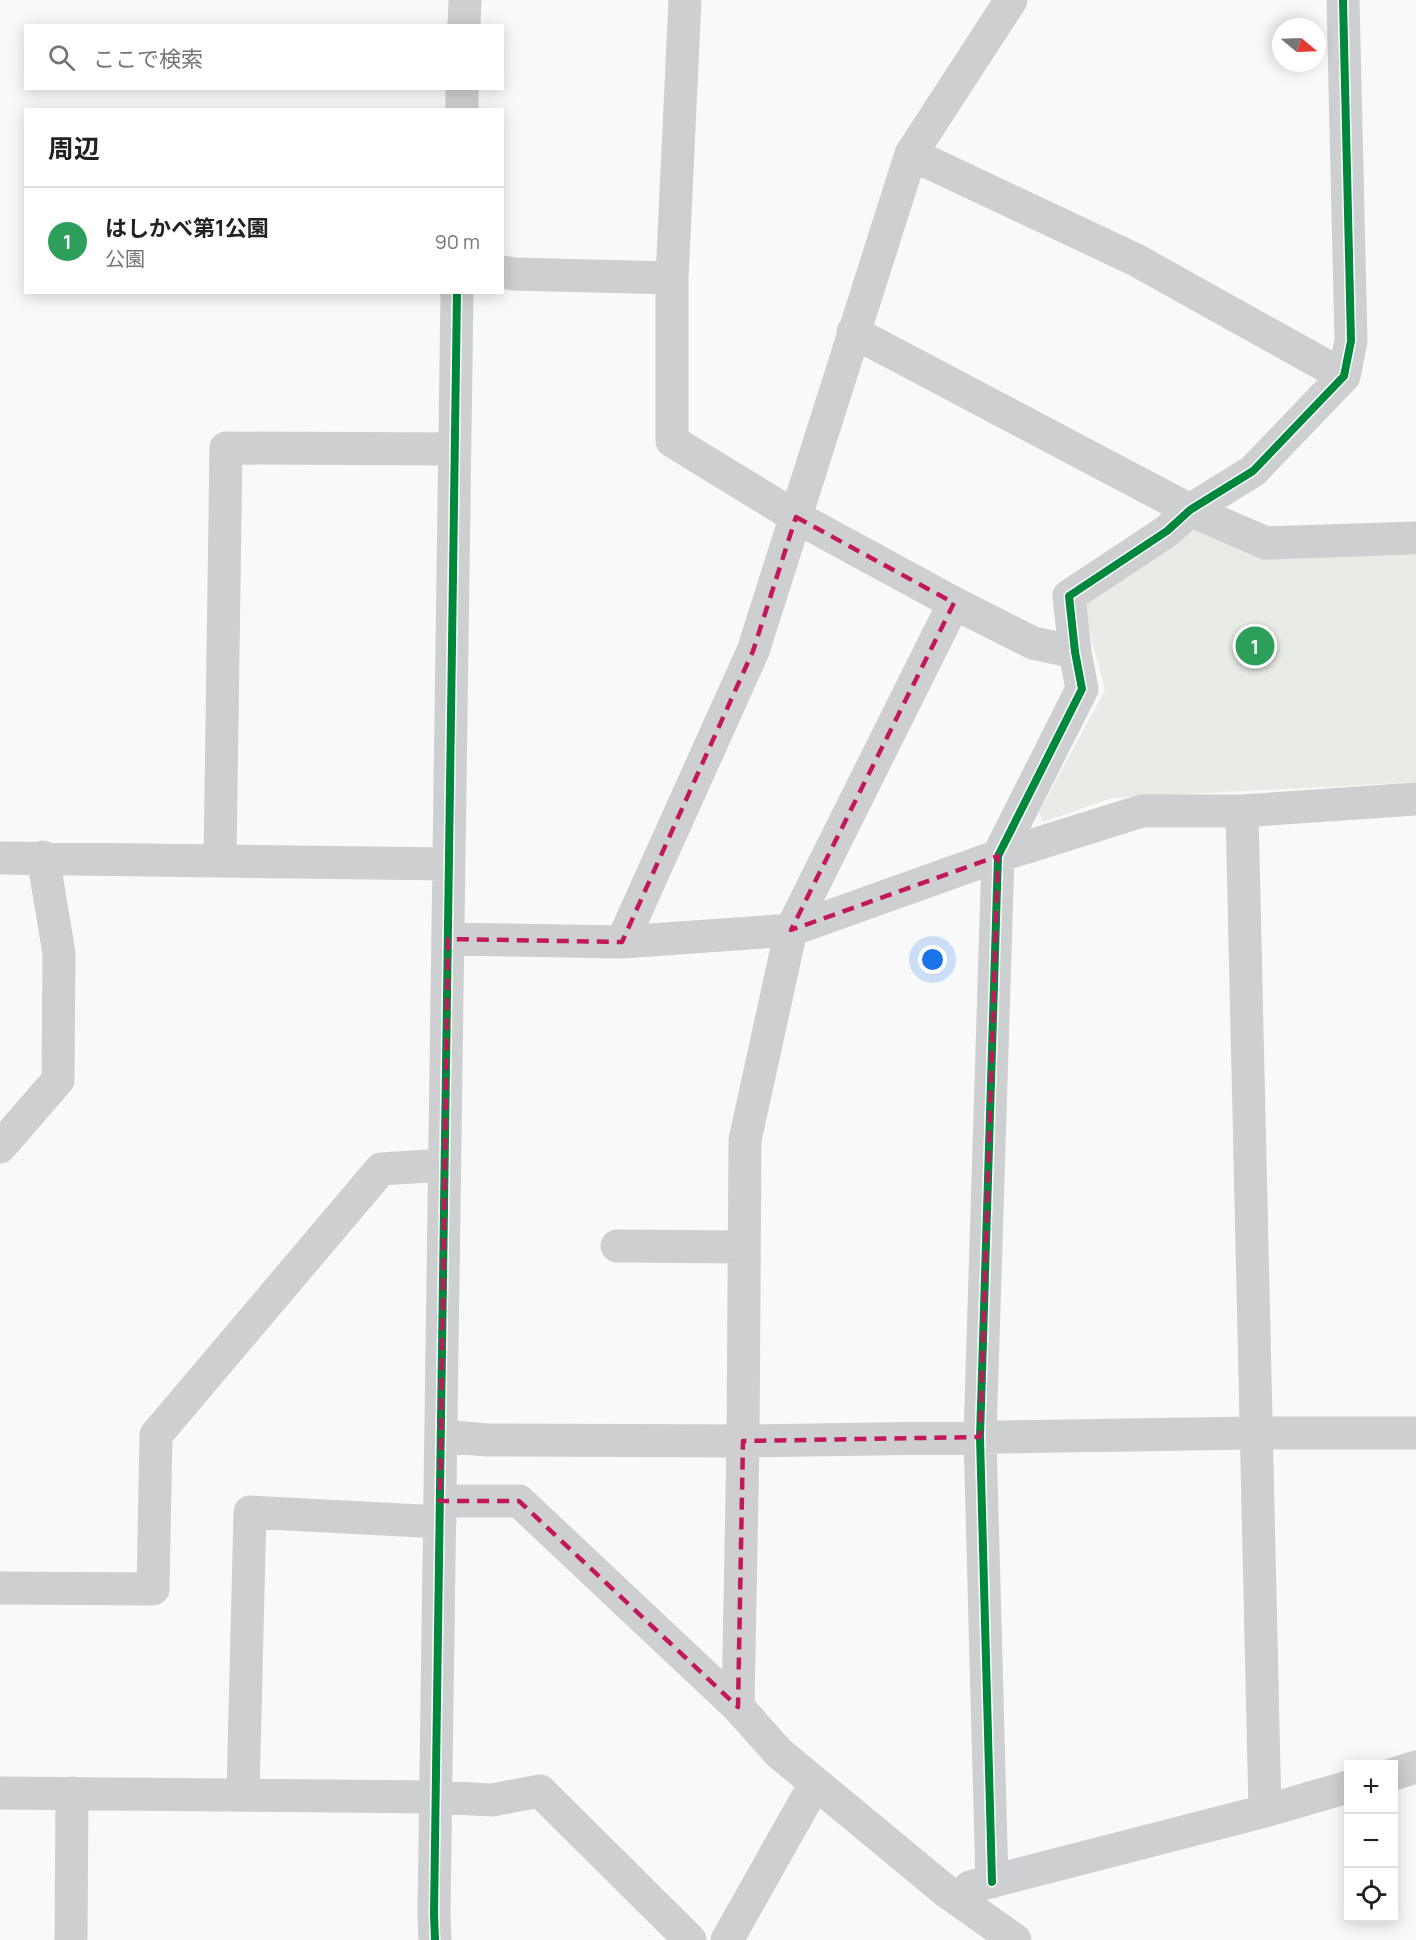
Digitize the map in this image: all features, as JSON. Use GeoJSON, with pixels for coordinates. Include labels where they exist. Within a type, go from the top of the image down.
{"type":"FeatureCollection","features":[{"type":"Feature","properties":{"kind":"street"},"geometry":{"type":"LineString","coordinates":[[464,24],[465,0]]}},
{"type":"Feature","properties":{"kind":"street"},"geometry":{"type":"LineString","coordinates":[[685,0],[672,278],[672,441],[795,517],[954,603],[1033,643],[1075,652]]}},
{"type":"Feature","properties":{"kind":"street"},"geometry":{"type":"LineString","coordinates":[[622,942],[753,651],[911,154],[1011,0]]}},
{"type":"Feature","properties":{"kind":"street"},"geometry":{"type":"LineString","coordinates":[[992,1882],[980,1437],[998,856],[1083,689],[1075,652],[1069,596],[1167,531],[1190,510],[1253,471],[1344,375],[1351,341],[1343,0]]}},
{"type":"Feature","properties":{"kind":"street"},"geometry":{"type":"LineString","coordinates":[[462,90],[462,108]]}},
{"type":"Feature","properties":{"kind":"street"},"geometry":{"type":"LineString","coordinates":[[911,154],[1136,260],[1344,375]]}},
{"type":"Feature","properties":{"kind":"street"},"geometry":{"type":"LineString","coordinates":[[504,272],[672,278]]}},
{"type":"Feature","properties":{"kind":"street"},"geometry":{"type":"LineString","coordinates":[[435,1940],[457,294]]}},
{"type":"Feature","properties":{"kind":"street"},"geometry":{"type":"LineString","coordinates":[[854,332],[1190,510],[1266,543],[1416,538]]}},
{"type":"Feature","properties":{"kind":"street"},"geometry":{"type":"LineString","coordinates":[[220,860],[226,448],[455,449]]}},
{"type":"Feature","properties":{"kind":"street"},"geometry":{"type":"LineString","coordinates":[[738,1707],[744,1442],[745,1140],[791,930],[954,603]]}},
{"type":"Feature","properties":{"kind":"street"},"geometry":{"type":"LineString","coordinates":[[448,939],[622,942],[791,930],[998,856],[1142,812],[1242,811],[1416,799]]}},
{"type":"Feature","properties":{"kind":"street"},"geometry":{"type":"LineString","coordinates":[[1242,811],[1264,1811]]}},
{"type":"Feature","properties":{"kind":"street"},"geometry":{"type":"LineString","coordinates":[[0,1147],[58,1080],[58,953],[43,857]]}},
{"type":"Feature","properties":{"kind":"street"},"geometry":{"type":"LineString","coordinates":[[0,858],[449,864]]}},
{"type":"Feature","properties":{"kind":"street"},"geometry":{"type":"LineString","coordinates":[[0,1588],[153,1589],[156,1435],[381,1169],[445,1165]]}},
{"type":"Feature","properties":{"kind":"street"},"geometry":{"type":"LineString","coordinates":[[617,1246],[744,1247]]}},
{"type":"Feature","properties":{"kind":"street"},"geometry":{"type":"LineString","coordinates":[[441,1436],[487,1440],[744,1442],[1255,1432],[1416,1433]]}},
{"type":"Feature","properties":{"kind":"street"},"geometry":{"type":"LineString","coordinates":[[243,1795],[250,1512],[440,1512],[519,1501],[738,1707],[779,1754],[947,1892],[1015,1940]]}},
{"type":"Feature","properties":{"kind":"street"},"geometry":{"type":"LineString","coordinates":[[1398,1773],[1416,1767]]}},
{"type":"Feature","properties":{"kind":"street"},"geometry":{"type":"LineString","coordinates":[[727,1940],[815,1784]]}},
{"type":"Feature","properties":{"kind":"street"},"geometry":{"type":"LineString","coordinates":[[947,1892],[1264,1811],[1344,1788]]}},
{"type":"Feature","properties":{"kind":"street"},"geometry":{"type":"LineString","coordinates":[[0,1792],[436,1797],[492,1800],[540,1791],[690,1940]]}},
{"type":"Feature","properties":{"kind":"street"},"geometry":{"type":"LineString","coordinates":[[71,1940],[72,1793]]}},
{"type":"Feature","properties":{"kind":"highlighted area"},"geometry":{"type":"Polygon","coordinates":[[[796,517],[954,603],[791,930],[998,856],[980,1437],[743,1441],[738,1707],[519,1501],[440,1501],[448,939],[622,942],[753,651],[796,517]]]}},
{"type":"Feature","properties":{"kind":"shaded area"},"geometry":{"type":"Polygon","coordinates":[[[1192,529],[1211,531],[1259,558],[1416,555],[1416,782],[1112,798],[1043,822],[1039,812],[1105,690],[1081,602],[1192,529]]]}},
{"type":"Feature","properties":{"kind":"cycle path"},"geometry":{"type":"LineString","coordinates":[[992,1882],[980,1437],[998,856],[1082,689],[1075,652],[1069,596],[1167,531],[1190,510],[1253,471],[1344,376],[1351,341],[1343,0]]}},
{"type":"Feature","properties":{"kind":"cycle path"},"geometry":{"type":"LineString","coordinates":[[435,1940],[457,294]]}},
{"type":"Feature","properties":{"kind":"place","name":"はしかべ第1公園"},"geometry":{"type":"Point","coordinates":[1255,646]}}]}
